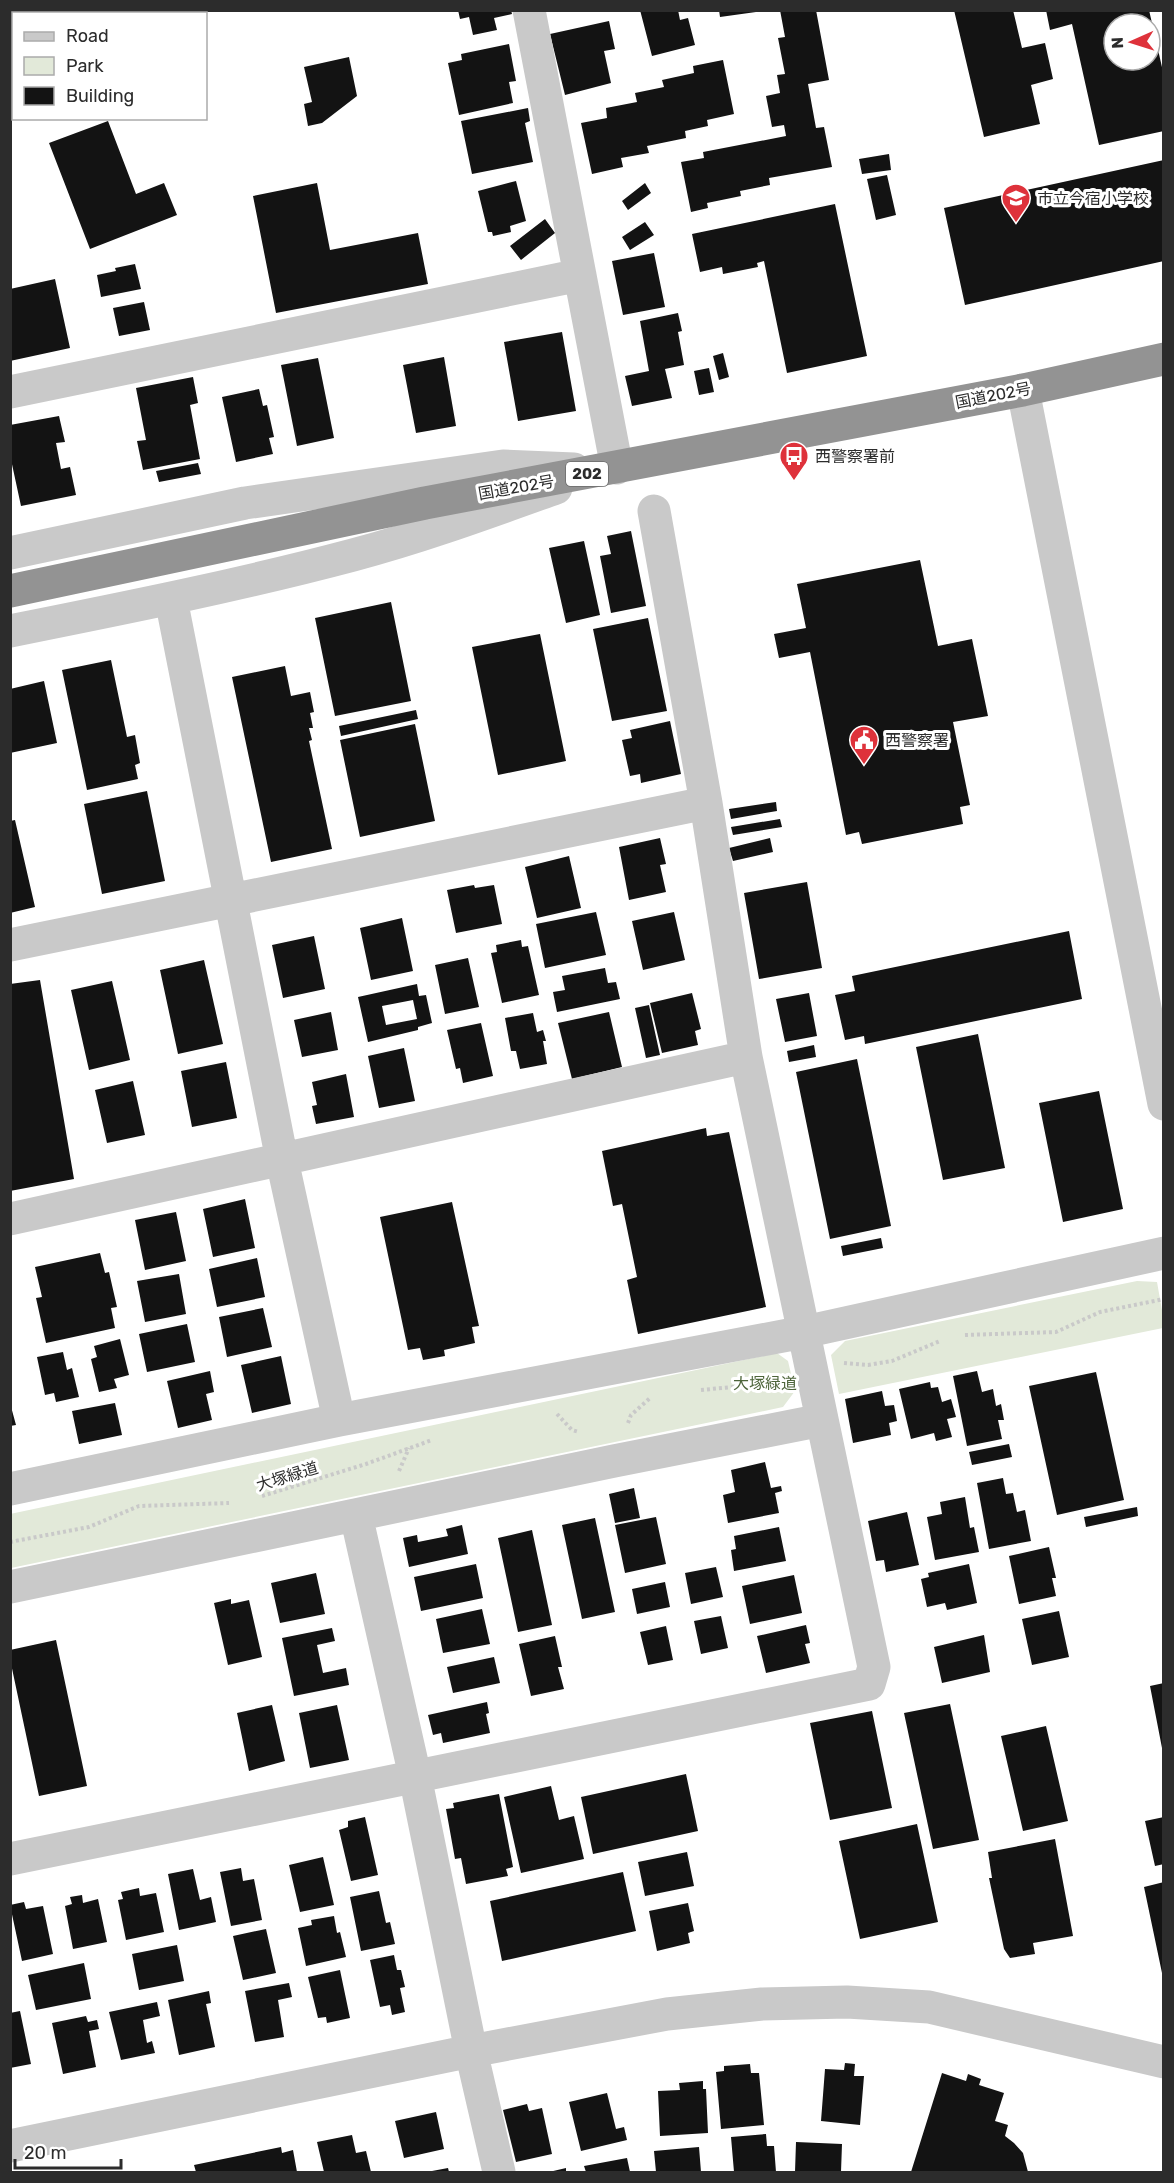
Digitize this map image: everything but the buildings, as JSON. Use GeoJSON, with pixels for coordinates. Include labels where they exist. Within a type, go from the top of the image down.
{"type":"FeatureCollection","features":[{"type":"Feature","properties":{"kind":"highway","name":"国道202号"},"geometry":{"type":"LineString","coordinates":[[10,591],[425,503],[1023,390],[1164,358]]}},
{"type":"Feature","properties":{"kind":"street"},"geometry":{"type":"LineString","coordinates":[[529,10],[580,276],[611,469]]}},
{"type":"Feature","properties":{"kind":"street"},"geometry":{"type":"LineString","coordinates":[[10,392],[580,276]]}},
{"type":"Feature","properties":{"kind":"street"},"geometry":{"type":"LineString","coordinates":[[1023,390],[1164,1104]]}},
{"type":"Feature","properties":{"kind":"street"},"geometry":{"type":"LineString","coordinates":[[10,553],[245,503],[503,466],[611,469]]}},
{"type":"Feature","properties":{"kind":"street"},"geometry":{"type":"LineString","coordinates":[[10,632],[171,599],[354,555],[611,469]]}},
{"type":"Feature","properties":{"kind":"street"},"geometry":{"type":"LineString","coordinates":[[10,1859],[869,1684],[874,1667],[746,1057],[706,802],[654,511]]}},
{"type":"Feature","properties":{"kind":"street"},"geometry":{"type":"LineString","coordinates":[[171,599],[282,1160],[339,1420]]}},
{"type":"Feature","properties":{"kind":"street"},"geometry":{"type":"LineString","coordinates":[[10,945],[706,802]]}},
{"type":"Feature","properties":{"kind":"street"},"geometry":{"type":"LineString","coordinates":[[10,1219],[746,1057]]}},
{"type":"Feature","properties":{"kind":"street"},"geometry":{"type":"LineString","coordinates":[[10,1489],[339,1420],[804,1332],[1164,1253]]}},
{"type":"Feature","properties":{"kind":"street"},"geometry":{"type":"LineString","coordinates":[[10,1587],[822,1420]]}},
{"type":"Feature","properties":{"kind":"street"},"geometry":{"type":"LineString","coordinates":[[356,1515],[415,1776],[471,2052],[499,2172]]}},
{"type":"Feature","properties":{"kind":"street"},"geometry":{"type":"LineString","coordinates":[[10,2146],[667,2014],[762,2004],[847,2002],[929,2007],[1164,2062]]}},
{"type":"Feature","properties":{"kind":"path"},"geometry":{"type":"LineString","coordinates":[[955,1338],[966,1335],[1056,1332],[1100,1312],[1164,1299]]}},
{"type":"Feature","properties":{"kind":"path"},"geometry":{"type":"LineString","coordinates":[[694,1390],[764,1384],[811,1366],[829,1362],[868,1365],[892,1361],[943,1340]]}},
{"type":"Feature","properties":{"kind":"path"},"geometry":{"type":"LineString","coordinates":[[628,1425],[631,1415],[652,1395],[642,1397]]}},
{"type":"Feature","properties":{"kind":"path"},"geometry":{"type":"LineString","coordinates":[[567,1410],[556,1412],[573,1430],[581,1432]]}},
{"type":"Feature","properties":{"kind":"path","name":"大塚緑道"},"geometry":{"type":"LineString","coordinates":[[260,1497],[366,1464],[441,1437]]}},
{"type":"Feature","properties":{"kind":"path","name":"大塚緑道"},"geometry":{"type":"LineString","coordinates":[[10,1542],[89,1527],[139,1506],[239,1503]]}},
{"type":"Feature","properties":{"kind":"green space","name":"大塚緑道"},"geometry":{"type":"Polygon","coordinates":[[[1137,1281],[1157,1282],[1163,1328],[839,1394],[831,1355],[845,1341],[1137,1281]]]}},
{"type":"Feature","properties":{"kind":"green space","name":"大塚緑道"},"geometry":{"type":"Polygon","coordinates":[[[777,1353],[788,1361],[795,1391],[783,1407],[11,1568],[10,1514],[777,1353]]]}},
{"type":"Feature","properties":{"kind":"place","name":"市立今宿小学校"},"geometry":{"type":"Point","coordinates":[1016,224]}},
{"type":"Feature","properties":{"kind":"place","name":"西警察署前"},"geometry":{"type":"Point","coordinates":[794,482]}},
{"type":"Feature","properties":{"kind":"place","name":"西警察署"},"geometry":{"type":"Point","coordinates":[864,766]}}]}
